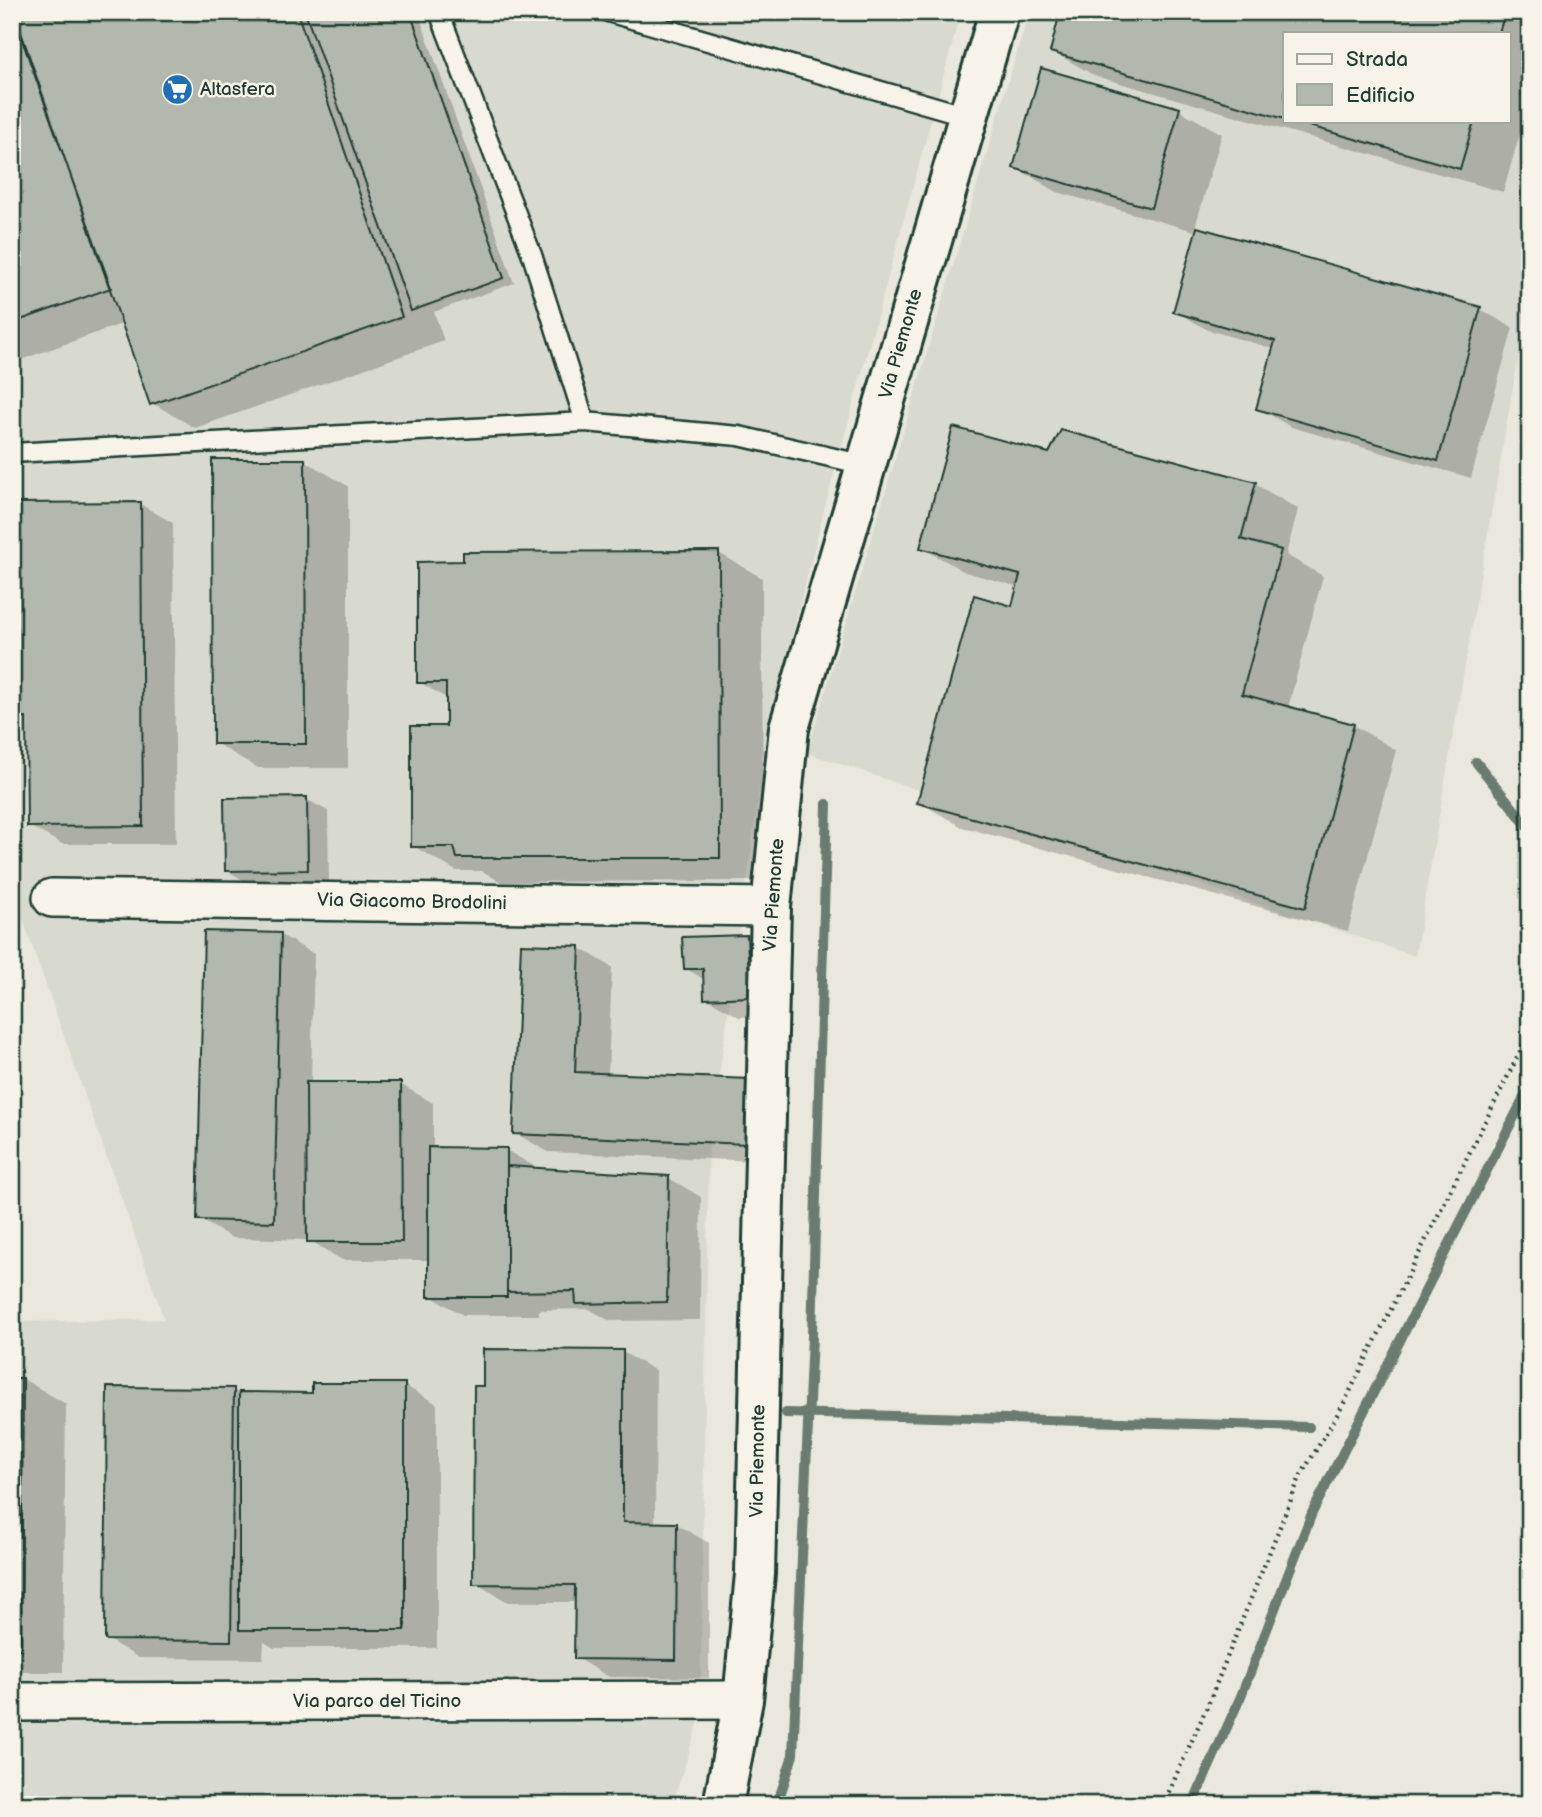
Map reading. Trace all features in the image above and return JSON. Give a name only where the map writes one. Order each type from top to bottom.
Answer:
[{"type":"street","name":"Via Piemonte","points":[[723,1805],[743,1700],[755,1574],[771,907],[789,728],[999,12]]},
{"type":"street","name":"Via Giacomo Brodolini","points":[[52,898],[771,907]]},
{"type":"street","name":"Via parco del Ticino","points":[[12,1702],[743,1700]]},
{"type":"lane","points":[[439,12],[532,255],[585,422]]},
{"type":"lane","points":[[608,12],[967,116]]},
{"type":"lane","points":[[12,453],[585,422],[738,436],[865,465]]},
{"type":"path","points":[[1163,1805],[1208,1707],[1300,1476],[1343,1405],[1530,1032]]},
{"type":"shaded area","points":[[12,12],[961,12],[822,518],[768,730],[709,1148],[700,1718],[672,1805],[12,1805],[12,1322],[164,1319],[12,889]]},
{"type":"shaded area","points":[[1029,12],[1530,12],[1530,289],[1415,956],[807,753]]},
{"type":"building","points":[[12,12],[111,288],[12,323]]},
{"type":"building","points":[[14,12],[297,12],[402,317],[150,405]]},
{"type":"building","points":[[305,12],[410,12],[504,278],[411,311]]},
{"type":"building","points":[[1060,12],[1505,12],[1499,32],[1283,32],[1283,118],[1050,52]]},
{"type":"building","points":[[1041,68],[1180,108],[1151,208],[1013,168]]},
{"type":"building","points":[[1296,122],[1474,122],[1460,169]]},
{"type":"building","points":[[1197,227],[1481,307],[1438,461],[1256,409],[1275,341],[1173,312]]},
{"type":"building","points":[[953,427],[1049,453],[1061,430],[1256,482],[1241,539],[1281,550],[1242,694],[1354,724],[1305,908],[917,803],[974,595],[1012,606],[1020,575],[920,548]]},
{"type":"building","points":[[212,459],[305,459],[306,744],[213,744]]},
{"type":"building","points":[[141,502],[143,826],[27,827],[26,718],[12,718],[12,503]]},
{"type":"building","points":[[719,551],[720,858],[457,858],[454,847],[411,847],[411,726],[446,726],[446,683],[417,683],[417,562],[463,561],[463,552]]},
{"type":"building","points":[[307,797],[308,870],[225,871],[224,798]]},
{"type":"building","points":[[204,931],[281,933],[274,1222],[197,1220]]},
{"type":"building","points":[[747,935],[750,997],[704,999],[703,969],[684,969],[682,937]]},
{"type":"building","points":[[521,944],[580,946],[575,1072],[750,1079],[747,1144],[513,1134]]},
{"type":"building","points":[[306,1082],[401,1082],[402,1242],[307,1242]]},
{"type":"building","points":[[428,1147],[507,1148],[507,1297],[428,1297]]},
{"type":"building","points":[[507,1166],[669,1176],[667,1302],[576,1304],[575,1291],[507,1292]]},
{"type":"building","points":[[483,1349],[623,1350],[623,1522],[677,1523],[676,1660],[574,1659],[575,1585],[473,1584],[474,1386],[483,1386]]},
{"type":"building","points":[[12,1378],[23,1378],[21,1649],[12,1649]]},
{"type":"building","points":[[312,1383],[405,1383],[405,1630],[239,1630],[239,1392],[312,1393]]},
{"type":"building","points":[[107,1387],[234,1388],[231,1641],[105,1640]]},
{"type":"waterway","points":[[1476,762],[1530,829]]},
{"type":"waterway","points":[[777,1805],[793,1755],[812,1336],[827,804]]},
{"type":"waterway","points":[[1192,1805],[1241,1696],[1312,1513],[1530,1086]]},
{"type":"waterway","points":[[786,1413],[1309,1427]]},
{"type":"place","name":"Altasfera","points":[[177,89]]}]
